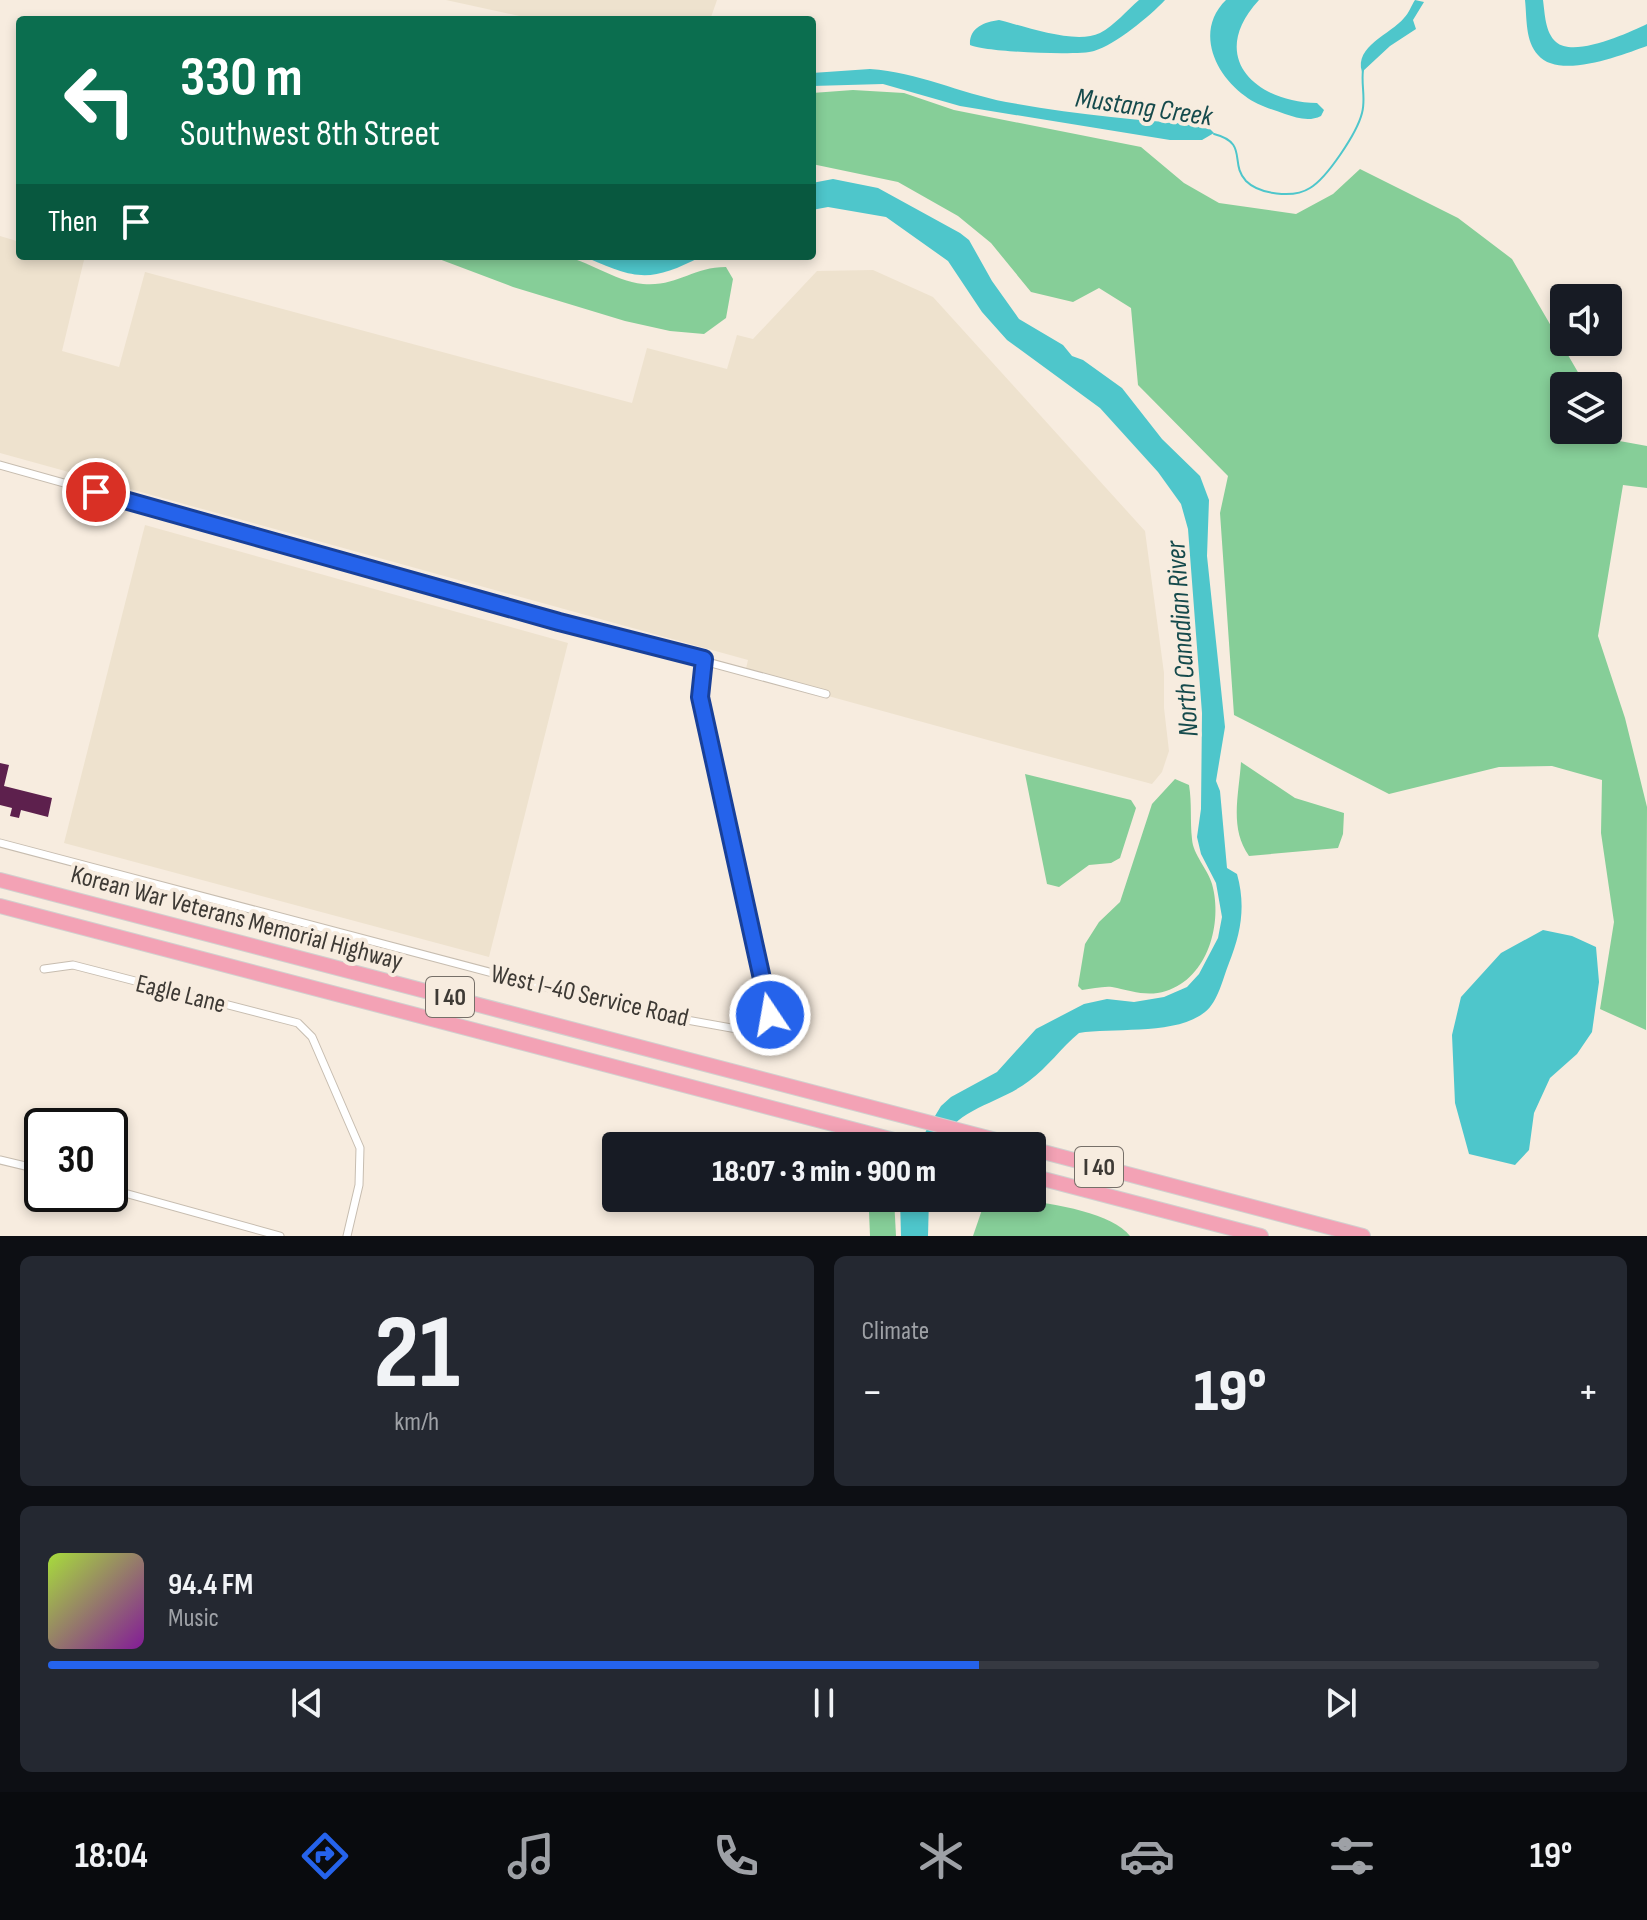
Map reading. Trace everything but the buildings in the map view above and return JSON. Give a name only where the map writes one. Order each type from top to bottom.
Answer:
[{"type":"highway","name":"Korean War Veterans Memorial Highway","points":[[2,880],[966,1132]]},
{"type":"highway","name":"Korean War Veterans Memorial Highway","points":[[0,906],[863,1132]]},
{"type":"highway","name":"I 40","points":[[1046,1153],[1363,1236]]},
{"type":"highway","name":"I 40","points":[[1046,1180],[1261,1236]]},
{"type":"street","points":[[0,465],[826,694]]},
{"type":"street","name":"West I-40 Service Road","points":[[0,843],[637,1011],[759,1033],[768,1026],[769,1009],[700,697],[704,659]]},
{"type":"street","name":"Eagle Lane","points":[[44,969],[73,965],[298,1023],[312,1037],[360,1148],[359,1185],[347,1236]]},
{"type":"street","points":[[0,1160],[24,1166]]},
{"type":"street","points":[[128,1194],[280,1236]]},
{"type":"shaded area","points":[[446,0],[717,0],[711,16],[520,16]]},
{"type":"shaded area","points":[[0,236],[16,241],[16,260],[84,260],[62,351],[119,367],[145,272],[632,403],[647,348],[727,369],[737,335],[753,339],[817,271],[873,270],[933,297],[1145,531],[1164,673],[1169,751],[1162,772],[1152,784],[745,673],[748,660],[0,453]]},
{"type":"shaded area","points":[[145,525],[568,643],[489,957],[64,843]]},
{"type":"green space","points":[[853,90],[904,93],[954,110],[1141,147],[1184,183],[1219,203],[1296,214],[1333,194],[1360,169],[1458,218],[1512,259],[1550,324],[1550,356],[1569,356],[1578,372],[1550,372],[1550,444],[1622,444],[1622,441],[1647,446],[1647,488],[1623,485],[1598,636],[1625,718],[1647,807],[1646,1030],[1600,1009],[1614,922],[1601,833],[1602,780],[1552,766],[1499,767],[1389,794],[1234,715],[1220,513],[1228,476],[1138,385],[1131,308],[1099,288],[1073,302],[1031,292],[991,243],[958,216],[898,182],[816,165],[816,93]]},
{"type":"green space","points":[[442,260],[578,260],[621,279],[643,284],[666,283],[703,270],[726,267],[733,279],[726,318],[704,334],[670,331],[625,321],[513,287]]},
{"type":"green space","points":[[1241,762],[1295,798],[1344,813],[1343,834],[1338,848],[1249,856],[1237,822]]},
{"type":"green space","points":[[1025,774],[1131,800],[1136,808],[1120,858],[1111,863],[1089,865],[1059,887],[1047,884]]},
{"type":"green space","points":[[1175,779],[1189,785],[1193,845],[1212,884],[1215,915],[1209,947],[1192,974],[1166,991],[1146,993],[1109,987],[1082,990],[1078,986],[1085,944],[1099,922],[1120,902],[1152,804]]},
{"type":"green space","points":[[1046,1204],[1103,1218],[1130,1236],[973,1236],[981,1212],[1046,1212]]},
{"type":"green space","points":[[869,1212],[895,1212],[896,1236],[870,1236]]},
{"type":"water","points":[[1139,0],[1165,0],[1122,36],[1094,51],[1032,52],[970,45],[972,34],[978,27],[999,20],[1064,36],[1090,36],[1110,26]]},
{"type":"water","points":[[1226,0],[1259,0],[1244,20],[1237,40],[1238,57],[1245,72],[1257,85],[1274,94],[1294,101],[1317,103],[1324,110],[1321,116],[1303,119],[1290,115],[1254,102],[1234,87],[1217,64],[1210,38],[1217,12]]},
{"type":"water","points":[[1415,0],[1424,2],[1413,20],[1416,29],[1390,46],[1362,72],[1363,55],[1368,48],[1404,18]]},
{"type":"water","points":[[1525,0],[1543,0],[1550,33],[1556,42],[1564,46],[1588,46],[1647,24],[1647,46],[1575,66],[1548,62],[1538,55],[1531,43]]},
{"type":"water","points":[[870,69],[888,71],[1006,102],[1106,116],[1206,125],[1214,133],[1202,140],[1170,140],[960,106],[883,84],[816,86],[816,73]]},
{"type":"water","points":[[833,179],[878,188],[960,233],[969,240],[992,281],[1019,319],[1063,345],[1072,356],[1083,360],[1122,388],[1162,439],[1200,476],[1209,500],[1207,556],[1225,727],[1216,781],[1220,791],[1227,868],[1237,874],[1242,908],[1237,941],[1220,989],[1205,1012],[1178,1025],[1079,1033],[1029,1081],[966,1115],[947,1132],[925,1132],[941,1106],[951,1097],[997,1072],[1036,1029],[1084,1004],[1107,999],[1134,1002],[1164,997],[1187,987],[1199,974],[1218,938],[1222,917],[1216,883],[1201,854],[1197,837],[1201,809],[1202,713],[1188,529],[1181,504],[1158,472],[1100,408],[1007,340],[982,312],[948,261],[886,217],[828,207],[816,209],[816,182]]},
{"type":"water","points":[[592,260],[694,260],[655,274],[616,270]]},
{"type":"water","points":[[1543,930],[1572,936],[1596,947],[1599,982],[1592,1032],[1577,1054],[1550,1078],[1534,1113],[1529,1150],[1515,1165],[1469,1154],[1455,1103],[1452,1035],[1461,997],[1501,953]]},
{"type":"water","points":[[900,1212],[929,1212],[928,1236],[901,1236]]},
{"type":"waterway","name":"Mustang Creek","points":[[1214,134],[1231,143],[1241,174],[1259,189],[1286,194],[1310,188],[1325,175],[1359,122],[1363,108],[1363,70]]},
{"type":"route","points":[[96,492],[559,622],[704,659],[699,682],[700,697],[770,1015]]},
{"type":"water label","name":"North Canadian River","points":[[1181,639]]}]
